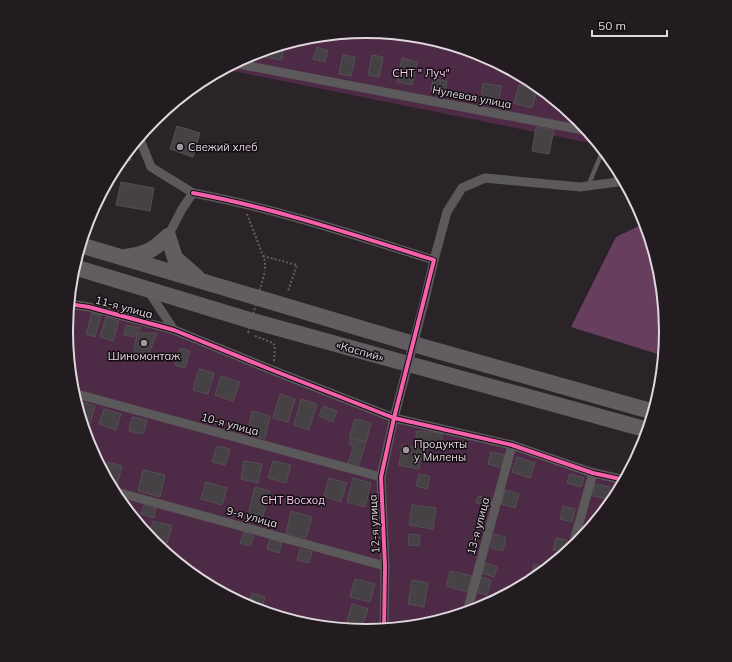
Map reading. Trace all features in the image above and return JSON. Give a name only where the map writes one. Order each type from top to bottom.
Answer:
[{"type":"highway","points":[[123,258],[144,254],[159,246],[168,236]]},
{"type":"highway","points":[[168,236],[175,258],[199,280]]},
{"type":"highway","name":"«Каспий»","points":[[86,247],[427,348],[648,410]]},
{"type":"highway","name":"«Каспий»","points":[[80,268],[249,320],[642,428]]},
{"type":"street","name":"Нулевая улица","points":[[243,65],[578,129]]},
{"type":"street","points":[[142,144],[151,167],[192,194],[229,200],[434,260]]},
{"type":"street","name":"12-я улица","points":[[384,623],[385,566],[381,477],[394,418],[447,212],[462,188],[485,178],[580,187],[618,182]]},
{"type":"street","points":[[168,236],[182,209],[192,194]]},
{"type":"street","points":[[147,289],[174,330]]},
{"type":"street","name":"11-я улица","points":[[75,305],[89,307],[174,330],[394,418],[512,445],[593,473],[620,479]]},
{"type":"street","name":"10-я улица","points":[[80,395],[381,477]]},
{"type":"street","name":"13-я улица","points":[[469,605],[512,445]]},
{"type":"street","points":[[576,535],[593,473]]},
{"type":"street","name":"9-я улица","points":[[122,493],[385,566]]},
{"type":"lane","points":[[588,186],[600,156]]},
{"type":"path","points":[[247,205],[247,216],[265,261],[265,271],[248,333]]},
{"type":"path","points":[[263,256],[297,265],[288,291]]},
{"type":"path","points":[[254,336],[273,343],[275,346],[274,356]]},
{"type":"green space","name":"СНТ \" Луч\"","points":[[366,38],[423,44],[442,48],[478,60],[496,68],[529,87],[559,111],[590,143],[231,71],[254,60],[290,48],[328,41]]},
{"type":"green space","name":"СНТ Восход","points":[[75,301],[177,326],[381,412],[622,475],[610,494],[586,524],[559,551],[529,575],[496,594],[478,602],[442,614],[385,623],[347,623],[290,614],[254,602],[236,594],[203,575],[159,538],[122,494],[103,461],[95,443],[83,407],[74,350],[73,331]]},
{"type":"shaded area","points":[[639,226],[649,255],[656,293],[659,331],[658,354],[571,327],[616,237]]},
{"type":"building","points":[[317,47],[328,51],[325,62],[313,59]]},
{"type":"building","points":[[283,50],[282,60],[264,57]]},
{"type":"building","points":[[343,55],[355,57],[351,76],[339,74]]},
{"type":"building","points":[[372,55],[383,57],[379,77],[368,75]]},
{"type":"building","points":[[402,58],[417,62],[412,85],[397,82]]},
{"type":"building","points":[[433,79],[447,81],[445,94],[431,91]]},
{"type":"building","points":[[483,83],[501,86],[499,99],[481,97]]},
{"type":"building","points":[[519,85],[530,88],[536,93],[532,108],[514,103]]},
{"type":"building","points":[[177,126],[200,133],[193,157],[170,149]]},
{"type":"building","points":[[536,127],[554,130],[549,154],[532,151]]},
{"type":"building","points":[[121,182],[154,188],[150,211],[116,205]]},
{"type":"building","points":[[92,313],[101,315],[95,337],[86,334]]},
{"type":"building","points":[[106,317],[119,321],[113,341],[100,337]]},
{"type":"building","points":[[126,325],[141,328],[134,337],[124,335]]},
{"type":"building","name":"Шиномонтаж","points":[[137,333],[157,333],[147,358],[134,352]]},
{"type":"building","points":[[180,348],[190,351],[185,368],[175,365]]},
{"type":"building","points":[[199,369],[214,373],[208,394],[193,390]]},
{"type":"building","points":[[221,376],[240,382],[233,401],[215,395]]},
{"type":"building","points":[[280,394],[295,399],[288,422],[273,418]]},
{"type":"building","points":[[301,399],[317,404],[309,430],[294,425]]},
{"type":"building","points":[[82,402],[95,406],[90,424],[88,424]]},
{"type":"building","points":[[323,406],[337,411],[333,422],[319,416]]},
{"type":"building","points":[[104,409],[121,414],[116,430],[99,424]]},
{"type":"building","points":[[252,411],[270,416],[265,439],[247,434]]},
{"type":"building","points":[[132,417],[147,420],[143,434],[129,431]]},
{"type":"building","points":[[355,419],[371,423],[366,442],[349,438]]},
{"type":"building","points":[[416,431],[442,433],[442,442],[416,441]]},
{"type":"building","points":[[351,438],[366,442],[358,468],[347,465],[354,446],[349,444]]},
{"type":"building","points":[[402,445],[422,449],[419,469],[399,465]]},
{"type":"building","points":[[217,446],[230,449],[225,465],[212,462]]},
{"type":"building","points":[[491,452],[505,455],[502,468],[488,464]]},
{"type":"building","points":[[517,457],[535,463],[530,478],[512,472]]},
{"type":"building","points":[[244,461],[262,464],[258,483],[241,479]]},
{"type":"building","points":[[273,461],[291,465],[286,483],[268,478]]},
{"type":"building","points":[[108,462],[122,466],[117,485],[117,485],[106,467]]},
{"type":"building","points":[[143,470],[165,475],[160,497],[138,491]]},
{"type":"building","points":[[419,474],[430,476],[427,489],[416,486]]},
{"type":"building","points":[[570,474],[584,478],[581,487],[567,483]]},
{"type":"building","points":[[329,478],[347,483],[341,502],[324,496]]},
{"type":"building","points":[[353,478],[371,483],[365,507],[347,502]]},
{"type":"building","points":[[206,482],[227,488],[222,505],[201,499]]},
{"type":"building","points":[[595,484],[610,487],[609,496],[606,499],[593,496]]},
{"type":"building","points":[[255,487],[270,491],[261,523],[247,519]]},
{"type":"building","points":[[505,490],[519,494],[515,508],[501,504]]},
{"type":"building","points":[[478,496],[492,499],[491,506],[476,503]]},
{"type":"building","points":[[144,505],[156,508],[154,518],[141,514]]},
{"type":"building","points":[[412,505],[436,508],[433,529],[409,525]]},
{"type":"building","points":[[563,506],[575,509],[572,522],[560,519]]},
{"type":"building","points":[[291,511],[312,517],[306,538],[286,533]]},
{"type":"building","points":[[153,521],[172,526],[167,543],[163,542],[151,529]]},
{"type":"building","points":[[244,532],[254,536],[250,546],[240,543]]},
{"type":"building","points":[[409,534],[420,535],[419,546],[408,545]]},
{"type":"building","points":[[494,534],[506,537],[503,551],[491,548]]},
{"type":"building","points":[[556,538],[567,540],[566,545],[559,551],[553,550]]},
{"type":"building","points":[[270,539],[282,543],[279,553],[267,549]]},
{"type":"building","points":[[300,549],[312,552],[309,563],[297,560]]},
{"type":"building","points":[[486,563],[497,567],[494,577],[482,573]]},
{"type":"building","points":[[534,564],[540,566],[532,573]]},
{"type":"building","points":[[450,571],[472,576],[467,592],[446,586]]},
{"type":"building","points":[[481,577],[491,580],[487,595],[476,592]]},
{"type":"building","points":[[355,579],[375,584],[370,602],[350,597]]},
{"type":"building","points":[[412,580],[428,583],[424,607],[408,604]]},
{"type":"building","points":[[252,593],[265,597],[263,605],[250,600]]},
{"type":"building","points":[[352,604],[368,609],[363,624],[347,622]]},
{"type":"cycle path","points":[[193,193],[284,214],[434,260],[394,418],[381,477],[385,566],[384,623]]},
{"type":"cycle path","points":[[75,305],[89,307],[174,330],[394,418],[512,445],[593,473],[620,479]]},
{"type":"place","name":"Свежий хлеб","points":[[180,147]]},
{"type":"place","name":"Шиномонтаж","points":[[144,343]]},
{"type":"place","name":"Продукты у Милены","points":[[406,450]]}]
